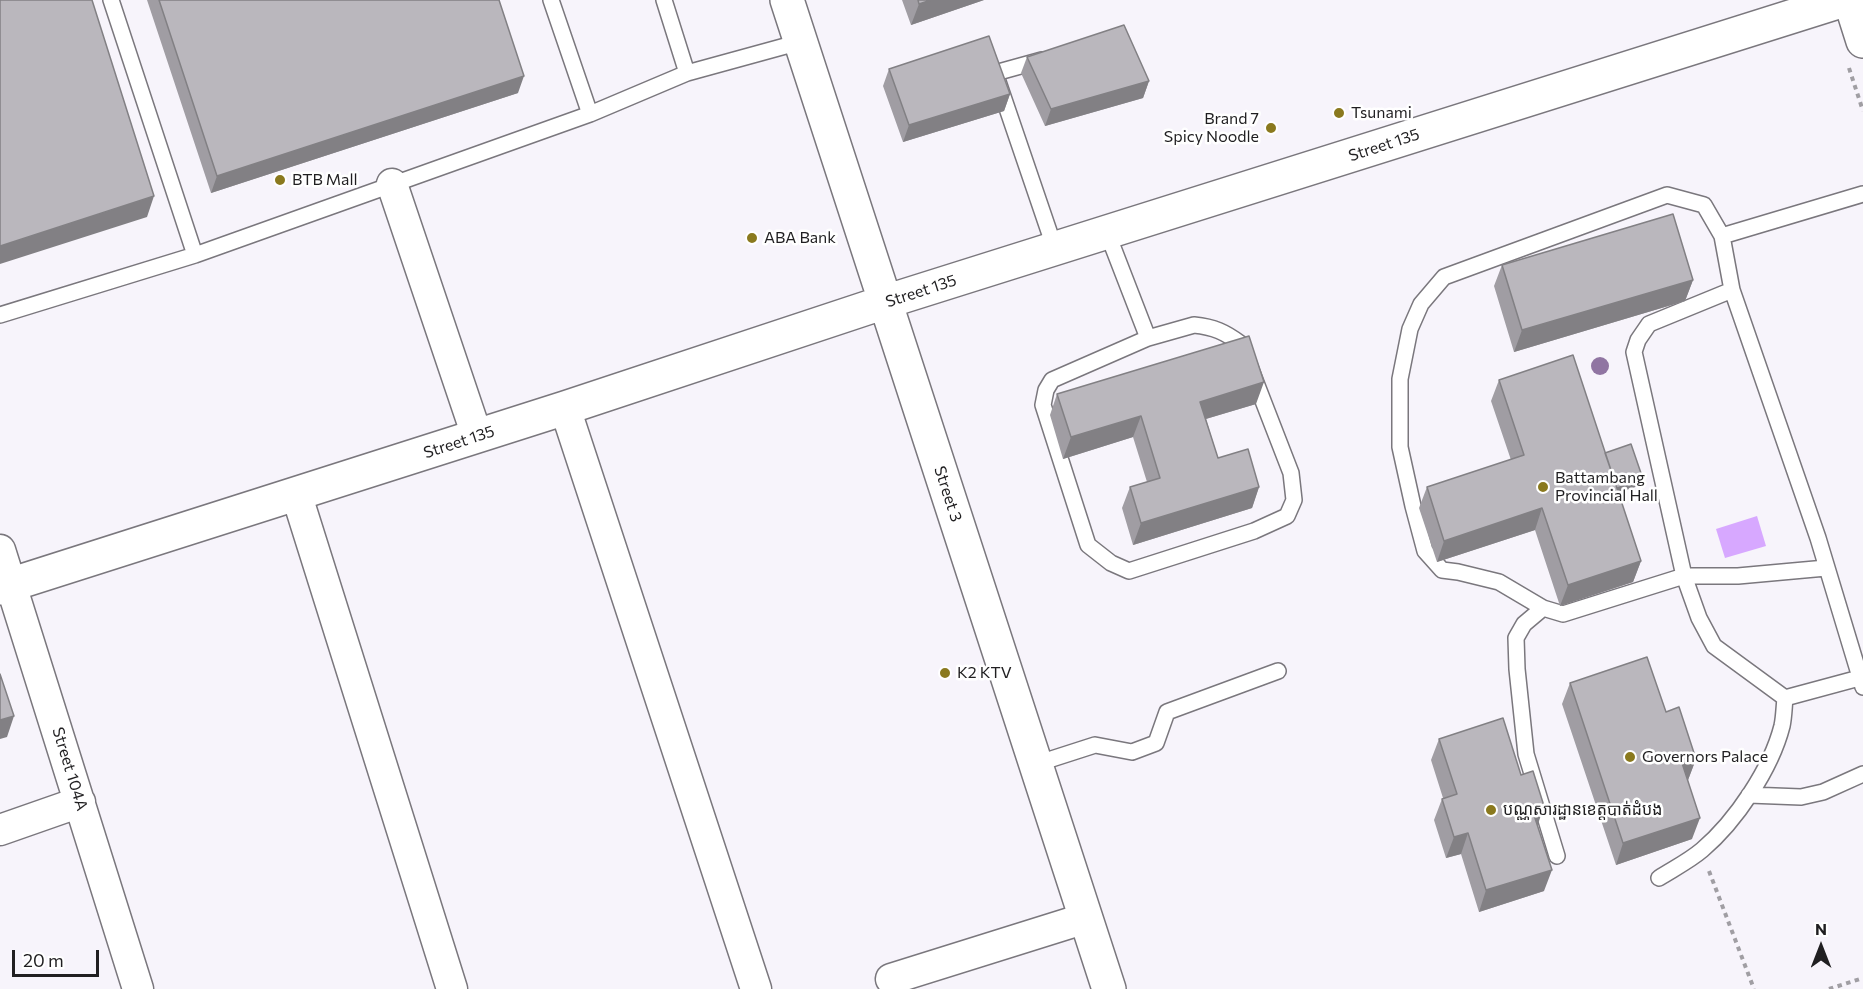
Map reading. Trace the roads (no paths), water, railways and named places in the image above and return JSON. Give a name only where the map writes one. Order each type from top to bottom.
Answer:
[{"type":"main road","name":"Street 3","points":[[787,0],[1109,989]]},
{"type":"main road","name":"Street 135","points":[[6,586],[565,408],[885,302],[1844,0]]},
{"type":"main road","points":[[1850,0],[1863,40]]},
{"type":"street","points":[[392,184],[477,436]]},
{"type":"street","points":[[565,408],[756,989]]},
{"type":"street","points":[[296,494],[452,989]]},
{"type":"street","name":"Street 104A","points":[[0,550],[6,586],[80,802],[138,989]]},
{"type":"street","points":[[0,830],[80,802]]},
{"type":"street","points":[[891,979],[1086,918]]},
{"type":"lane","points":[[111,0],[195,255]]},
{"type":"lane","points":[[551,0],[590,114]]},
{"type":"lane","points":[[664,0],[687,74]]},
{"type":"lane","points":[[0,315],[195,255],[590,114],[687,74],[800,42]]},
{"type":"lane","points":[[1055,249],[995,74],[1058,55]]},
{"type":"lane","points":[[1722,236],[1863,194]]},
{"type":"lane","points":[[1732,290],[1649,324],[1638,340],[1634,352],[1684,576],[1699,618],[1714,646],[1785,698],[1862,680],[1826,568],[1732,290],[1722,236],[1704,205],[1667,195],[1444,277],[1421,304],[1410,329],[1400,379],[1400,447],[1425,551],[1442,570],[1499,582],[1543,608],[1563,614],[1684,576],[1738,576],[1826,568]]},
{"type":"lane","points":[[1107,232],[1148,338]]},
{"type":"lane","points":[[1194,325],[1211,326],[1225,332],[1241,344],[1291,473],[1294,500],[1287,516],[1254,531],[1129,571],[1111,563],[1088,545],[1043,405],[1046,390],[1052,380],[1148,338],[1194,325]]},
{"type":"lane","points":[[1543,608],[1524,624],[1516,638],[1517,669],[1526,754],[1557,856]]},
{"type":"lane","points":[[1036,764],[1095,746],[1132,752],[1148,746],[1156,742],[1167,712],[1278,671]]},
{"type":"lane","points":[[1659,878],[1701,851],[1719,833],[1749,795],[1773,750],[1782,725],[1785,698]]},
{"type":"lane","points":[[1749,795],[1801,797],[1823,792],[1863,774]]},
{"type":"place","name":"Tsunami","points":[[1339,113]]},
{"type":"place","name":"Brand 7 Spicy Noodle","points":[[1271,128]]},
{"type":"place","name":"BTB Mall","points":[[280,180]]},
{"type":"place","name":"ABA Bank","points":[[752,238]]},
{"type":"place","name":"Battambang Provincial Hall","points":[[1543,487]]},
{"type":"place","name":"K2 KTV","points":[[945,673]]},
{"type":"place","name":"Governors Palace","points":[[1630,757]]},
{"type":"place","name":"បណ្ណសារដ្ឋានខេត្តបាត់ដំបង","points":[[1491,810]]}]
